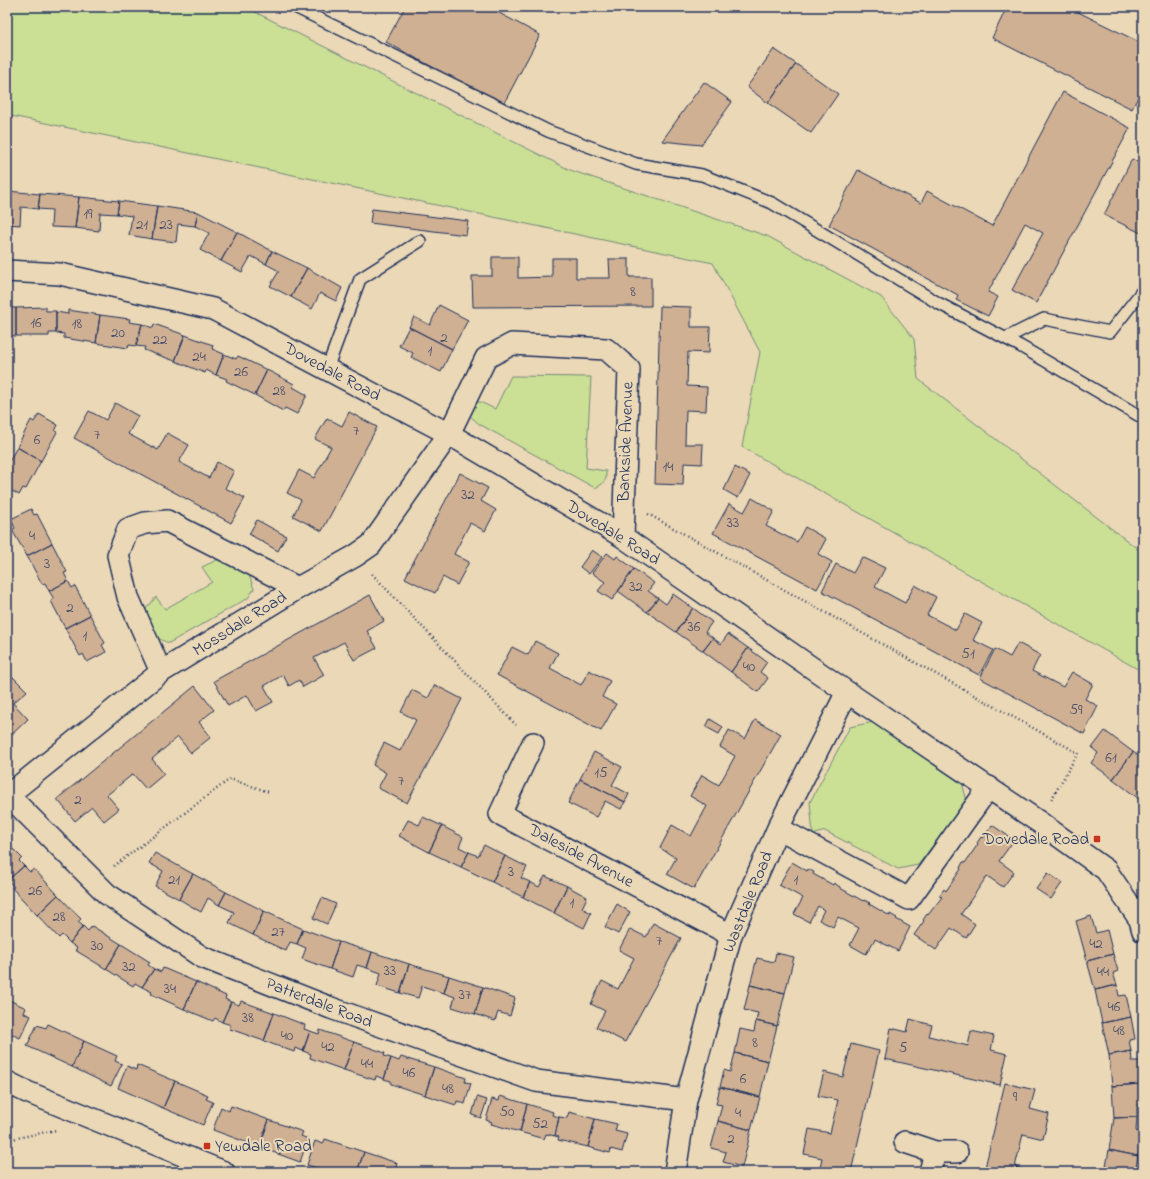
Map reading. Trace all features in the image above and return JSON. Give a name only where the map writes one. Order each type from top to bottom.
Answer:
[{"type":"street","name":"Dovedale Road","points":[[7,271],[60,274],[213,309],[448,434],[623,537],[847,692],[1039,822],[1106,870],[1140,920],[1143,931]]},
{"type":"street","name":"Bankside Avenue","points":[[448,434],[486,358],[512,344],[606,349],[629,369],[623,537]]},
{"type":"street","name":"Mossdale Road","points":[[8,795],[161,672],[298,588],[356,556],[371,545],[448,434]]},
{"type":"street","points":[[161,672],[128,597],[118,555],[128,529],[145,523],[167,521],[298,588]]},
{"type":"street","name":"Wastdale Road","points":[[675,1172],[686,1100],[731,935],[778,828],[847,692]]},
{"type":"street","name":"Daleside Avenue","points":[[533,743],[500,814],[731,935]]},
{"type":"street","points":[[778,828],[909,899],[989,787]]},
{"type":"street","name":"Patterdale Road","points":[[8,795],[107,894],[202,957],[331,1008],[536,1081],[686,1100]]},
{"type":"street","points":[[7,1082],[27,1092],[224,1172]]},
{"type":"street","points":[[905,1142],[932,1162],[957,1152]]},
{"type":"lane","points":[[295,7],[548,131],[636,164],[702,175],[772,203],[938,302],[1006,338],[1143,418]]},
{"type":"lane","points":[[327,369],[360,279],[420,241]]},
{"type":"lane","points":[[1006,338],[1044,319],[1110,332],[1143,290]]},
{"type":"path","points":[[625,501],[1078,753],[1039,822]]},
{"type":"path","points":[[356,556],[533,743]]},
{"type":"path","points":[[94,880],[230,779],[269,792]]},
{"type":"green space","points":[[7,7],[245,7],[570,170],[767,236],[881,297],[914,339],[918,379],[1143,553],[1143,672],[742,447],[760,352],[713,263],[7,115]]},
{"type":"green space","points":[[511,376],[591,377],[586,468],[606,471],[606,479],[601,485],[595,488],[479,424],[468,414],[473,402],[480,402],[495,409]]},
{"type":"green space","points":[[221,558],[232,562],[249,575],[254,589],[248,598],[169,643],[157,638],[149,627],[146,609],[156,597],[165,609],[212,582],[202,567]]},
{"type":"green space","points":[[873,722],[962,783],[967,801],[962,813],[957,814],[918,865],[898,869],[825,831],[813,835],[810,802],[850,727]]},
{"type":"building","points":[[405,7],[488,7],[540,35],[503,105],[386,42]]},
{"type":"building","points":[[1007,7],[1068,7],[1143,44],[1143,87],[1132,109],[992,38]]},
{"type":"building","points":[[774,49],[796,64],[768,103],[747,87]]},
{"type":"building","points":[[796,64],[838,94],[811,133],[768,103]]},
{"type":"building","points":[[704,82],[732,102],[701,145],[662,141]]},
{"type":"building","points":[[1063,92],[1130,128],[1036,303],[1012,290],[1043,233],[1025,223],[988,292],[998,297],[988,316],[956,300],[958,295],[829,225],[858,170],[921,203],[927,191],[992,226]]},
{"type":"building","points":[[1132,159],[1143,165],[1143,234],[1104,215]]},
{"type":"building","points":[[7,191],[40,194],[38,209],[21,207],[20,225],[7,224]]},
{"type":"building","points":[[40,194],[79,197],[75,228],[51,227],[52,210],[38,209]]},
{"type":"building","points":[[79,197],[119,201],[117,214],[100,213],[99,231],[75,228]]},
{"type":"building","points":[[119,201],[157,206],[152,239],[129,235],[132,216],[117,214]]},
{"type":"building","points":[[157,206],[198,212],[195,226],[178,224],[176,242],[152,239]]},
{"type":"building","points":[[372,209],[468,221],[466,235],[370,223]]},
{"type":"building","points":[[198,212],[237,232],[221,261],[200,250],[209,233],[195,226]]},
{"type":"building","points":[[237,232],[272,251],[266,264],[251,256],[242,272],[221,261]]},
{"type":"building","points":[[272,251],[307,268],[291,297],[270,286],[279,271],[266,264]]},
{"type":"building","points":[[492,257],[518,257],[518,278],[552,277],[552,258],[576,258],[576,278],[610,278],[609,259],[629,259],[629,277],[651,277],[651,306],[473,307],[472,276],[492,276]]},
{"type":"building","points":[[307,268],[342,288],[336,301],[320,293],[312,309],[291,297]]},
{"type":"building","points":[[439,305],[468,320],[452,349],[409,327],[414,317],[430,325]]},
{"type":"building","points":[[660,306],[691,307],[691,327],[710,327],[709,353],[688,352],[687,386],[707,387],[706,411],[686,410],[685,444],[703,444],[702,464],[684,463],[683,485],[655,484]]},
{"type":"building","points":[[46,307],[46,311],[56,311],[56,333],[49,333],[49,336],[16,336],[16,308]]},
{"type":"building","points":[[7,308],[16,308],[16,336],[7,336]]},
{"type":"building","points":[[68,310],[100,315],[96,343],[64,338],[64,334],[56,333],[56,312],[68,314]]},
{"type":"building","points":[[100,315],[130,319],[129,322],[142,324],[136,346],[129,345],[128,348],[96,343]]},
{"type":"building","points":[[142,324],[153,328],[154,324],[185,335],[175,361],[144,350],[145,347],[136,346]]},
{"type":"building","points":[[409,327],[452,349],[441,372],[411,357],[413,353],[399,346]]},
{"type":"building","points":[[185,335],[213,345],[212,349],[224,354],[216,375],[206,370],[205,373],[175,361]]},
{"type":"building","points":[[224,354],[236,359],[238,356],[267,370],[255,395],[226,381],[227,379],[216,375]]},
{"type":"building","points":[[267,370],[294,384],[293,387],[307,395],[297,414],[285,408],[283,411],[255,395]]},
{"type":"building","points":[[115,403],[138,416],[128,434],[158,450],[167,433],[189,445],[179,462],[209,478],[217,462],[234,471],[225,488],[245,498],[231,523],[74,438],[89,411],[106,420]]},
{"type":"building","points":[[349,412],[377,427],[322,531],[293,516],[301,500],[287,493],[299,470],[314,478],[331,447],[315,439],[327,418],[342,426]]},
{"type":"building","points":[[39,414],[58,425],[55,431],[57,432],[41,461],[17,447],[31,420],[34,422]]},
{"type":"building","points":[[17,447],[41,461],[26,489],[23,488],[19,495],[7,488],[7,465]]},
{"type":"building","points":[[735,467],[750,475],[738,498],[724,490]]},
{"type":"building","points":[[460,473],[488,488],[481,501],[496,510],[485,531],[470,523],[454,554],[469,562],[457,585],[443,577],[435,593],[405,578]]},
{"type":"building","points":[[752,498],[774,511],[766,526],[797,542],[805,527],[826,539],[818,554],[832,562],[817,589],[713,533],[729,504],[744,512]]},
{"type":"building","points":[[31,509],[34,515],[37,514],[52,543],[27,556],[12,530],[15,528],[11,519]]},
{"type":"building","points":[[257,520],[286,536],[278,551],[249,534]]},
{"type":"building","points":[[52,543],[67,572],[64,573],[68,581],[49,591],[45,583],[42,584],[27,556]]},
{"type":"building","points":[[592,550],[602,557],[589,574],[580,567]]},
{"type":"building","points":[[607,553],[615,559],[617,556],[634,569],[612,600],[598,591],[605,582],[592,573]]},
{"type":"building","points":[[862,557],[885,568],[875,587],[905,603],[915,585],[936,597],[927,615],[956,630],[965,614],[982,623],[973,640],[993,650],[979,675],[822,591],[836,564],[853,573]]},
{"type":"building","points":[[634,569],[654,583],[648,591],[658,598],[647,612],[618,591]]},
{"type":"building","points":[[68,581],[72,588],[75,586],[90,615],[65,628],[51,601],[54,599],[49,591]]},
{"type":"building","points":[[673,594],[693,608],[676,632],[647,612],[658,598],[666,604]]},
{"type":"building","points":[[370,595],[384,621],[367,631],[377,648],[354,660],[344,642],[314,658],[324,675],[303,687],[299,680],[289,686],[283,675],[264,686],[273,702],[256,711],[247,695],[228,706],[214,681]]},
{"type":"building","points":[[693,608],[712,622],[705,632],[713,638],[703,651],[676,632]]},
{"type":"building","points":[[90,615],[105,643],[102,645],[106,652],[87,662],[83,654],[80,656],[65,628]]},
{"type":"building","points":[[728,634],[748,648],[731,672],[703,651],[713,638],[721,644]]},
{"type":"building","points":[[535,641],[558,653],[550,668],[581,685],[589,670],[610,681],[602,697],[616,704],[601,731],[497,675],[512,647],[528,655]]},
{"type":"building","points":[[1018,643],[1040,655],[1032,671],[1063,687],[1072,672],[1093,684],[1085,699],[1098,706],[1084,734],[980,678],[995,649],[1010,657]]},
{"type":"building","points":[[748,648],[767,662],[760,672],[768,678],[758,692],[731,672]]},
{"type":"building","points":[[13,677],[27,691],[13,703],[28,719],[7,739],[7,682]]},
{"type":"building","points":[[435,685],[462,699],[407,803],[378,788],[386,773],[373,765],[384,743],[400,751],[416,720],[401,712],[412,690],[428,698]]},
{"type":"building","points":[[195,686],[214,710],[199,722],[211,737],[191,753],[178,737],[152,759],[164,774],[146,789],[133,774],[107,795],[119,809],[104,821],[92,807],[75,821],[57,799]]},
{"type":"building","points":[[710,719],[723,727],[719,734],[706,727]]},
{"type":"building","points":[[755,720],[781,734],[694,889],[667,874],[676,858],[660,848],[672,825],[691,836],[707,806],[690,796],[702,775],[719,785],[735,756],[720,747],[729,730],[745,739]]},
{"type":"building","points":[[1105,731],[1133,752],[1113,779],[1091,763],[1098,753],[1092,748]]},
{"type":"building","points":[[594,752],[622,767],[612,785],[629,794],[625,802],[580,779]]},
{"type":"building","points":[[1133,752],[1143,759],[1143,794],[1139,799],[1113,779]]},
{"type":"building","points":[[580,779],[625,802],[621,809],[605,801],[596,817],[568,803]]},
{"type":"building","points":[[423,817],[442,826],[429,852],[399,836],[408,820],[419,825]]},
{"type":"building","points":[[992,825],[1014,840],[999,861],[1014,872],[1003,887],[987,876],[961,914],[975,924],[966,938],[951,928],[936,950],[914,935],[927,914],[928,915],[942,897],[939,896],[944,889],[946,891],[961,869],[960,868],[963,862],[965,863],[981,837],[983,838]]},
{"type":"building","points":[[442,826],[463,837],[459,847],[469,852],[461,867],[429,852]]},
{"type":"building","points":[[7,843],[22,858],[19,861],[24,866],[8,880],[7,879]]},
{"type":"building","points":[[484,845],[505,856],[492,882],[461,867],[469,852],[478,856]]},
{"type":"building","points":[[155,853],[193,874],[179,899],[155,886],[163,871],[149,863]]},
{"type":"building","points":[[505,856],[527,867],[521,878],[530,882],[523,897],[492,882]]},
{"type":"building","points":[[792,862],[807,871],[808,869],[814,872],[813,874],[833,885],[834,883],[840,888],[863,901],[864,900],[870,903],[869,904],[890,916],[890,914],[910,927],[898,951],[875,939],[866,954],[850,945],[859,928],[838,917],[833,927],[819,920],[824,910],[818,906],[809,922],[794,914],[803,898],[779,885]]},
{"type":"building","points":[[24,866],[30,872],[34,869],[58,895],[37,915],[12,888],[14,887],[8,880]]},
{"type":"building","points":[[1048,873],[1062,883],[1051,899],[1036,889]]},
{"type":"building","points":[[193,874],[226,892],[219,905],[208,898],[201,912],[179,899]]},
{"type":"building","points":[[545,876],[567,886],[554,913],[523,897],[530,882],[539,887]]},
{"type":"building","points":[[567,886],[587,897],[582,908],[591,913],[584,928],[554,913]]},
{"type":"building","points":[[226,892],[264,911],[253,935],[229,923],[234,912],[219,905]]},
{"type":"building","points":[[58,895],[81,919],[78,922],[83,926],[70,943],[62,935],[59,938],[37,915]]},
{"type":"building","points":[[322,898],[336,904],[327,924],[313,918]]},
{"type":"building","points":[[617,904],[630,912],[618,934],[605,927]]},
{"type":"building","points":[[264,911],[303,929],[297,944],[290,942],[286,951],[253,935]]},
{"type":"building","points":[[1091,916],[1096,933],[1107,930],[1113,954],[1087,961],[1076,921]]},
{"type":"building","points":[[653,923],[681,938],[625,1042],[596,1027],[605,1011],[591,1004],[602,981],[618,989],[634,958],[619,950],[630,929],[646,937]]},
{"type":"building","points":[[83,926],[88,931],[92,926],[121,944],[106,969],[75,950],[77,948],[70,943]]},
{"type":"building","points":[[303,929],[339,942],[330,969],[302,959],[306,948],[297,944]]},
{"type":"building","points":[[339,942],[372,952],[367,968],[357,965],[353,977],[330,969]]},
{"type":"building","points":[[121,944],[150,962],[148,965],[154,969],[142,987],[135,983],[133,986],[106,969]]},
{"type":"building","points":[[372,952],[409,964],[400,993],[377,986],[381,973],[367,968]]},
{"type":"building","points":[[776,953],[794,957],[785,993],[750,985],[757,958],[774,962]]},
{"type":"building","points":[[1113,954],[1118,971],[1113,973],[1117,985],[1095,990],[1087,961]]},
{"type":"building","points":[[409,964],[449,976],[444,993],[422,986],[418,998],[400,993]]},
{"type":"building","points":[[163,968],[196,982],[184,1009],[151,994],[152,992],[142,987],[154,969],[161,972]]},
{"type":"building","points":[[449,976],[483,987],[475,1014],[452,1007],[455,997],[444,993]]},
{"type":"building","points":[[196,982],[226,996],[225,999],[231,1002],[222,1022],[215,1018],[213,1021],[184,1009]]},
{"type":"building","points":[[750,985],[785,993],[777,1026],[756,1021],[758,1013],[744,1010]]},
{"type":"building","points":[[1117,985],[1119,996],[1126,995],[1131,1017],[1102,1023],[1095,990]]},
{"type":"building","points":[[483,987],[515,998],[510,1016],[498,1012],[495,1021],[475,1014]]},
{"type":"building","points":[[7,999],[26,1008],[24,1013],[31,1016],[20,1038],[7,1032]]},
{"type":"building","points":[[241,1001],[274,1013],[264,1041],[230,1029],[231,1025],[222,1022],[231,1002],[239,1005]]},
{"type":"building","points":[[274,1013],[305,1025],[304,1029],[310,1031],[303,1051],[295,1048],[294,1052],[264,1041]]},
{"type":"building","points":[[1131,1017],[1135,1039],[1129,1040],[1131,1051],[1109,1055],[1102,1023]]},
{"type":"building","points":[[910,1019],[932,1025],[929,1036],[968,1046],[971,1031],[994,1036],[991,1050],[1007,1054],[1000,1085],[885,1059],[891,1028],[907,1032]]},
{"type":"building","points":[[756,1021],[777,1026],[768,1061],[735,1053],[740,1029],[754,1032]]},
{"type":"building","points":[[48,1024],[84,1041],[72,1067],[27,1046],[37,1025],[46,1028]]},
{"type":"building","points":[[320,1030],[354,1042],[344,1070],[310,1058],[311,1054],[303,1051],[310,1031],[319,1034]]},
{"type":"building","points":[[84,1041],[117,1056],[115,1061],[122,1064],[111,1086],[72,1067]]},
{"type":"building","points":[[354,1042],[385,1053],[384,1056],[391,1058],[384,1079],[376,1076],[375,1080],[344,1070]]},
{"type":"building","points":[[851,1044],[879,1051],[851,1172],[819,1172],[822,1158],[804,1154],[809,1129],[830,1133],[838,1100],[818,1096],[824,1072],[843,1077]]},
{"type":"building","points":[[1131,1051],[1132,1061],[1140,1061],[1141,1084],[1112,1086],[1109,1055]]},
{"type":"building","points":[[735,1053],[768,1061],[760,1097],[720,1087],[724,1070],[730,1072]]},
{"type":"building","points":[[401,1057],[434,1067],[425,1095],[391,1084],[391,1081],[384,1079],[391,1058],[399,1061]]},
{"type":"building","points":[[137,1065],[175,1081],[163,1108],[118,1088],[127,1066],[136,1070]]},
{"type":"building","points":[[434,1067],[466,1078],[465,1082],[471,1083],[465,1104],[457,1101],[456,1105],[425,1095]]},
{"type":"building","points":[[175,1081],[208,1095],[206,1099],[213,1102],[203,1125],[163,1108]]},
{"type":"building","points":[[1005,1083],[1035,1090],[1030,1109],[1049,1114],[1043,1139],[1023,1134],[1015,1167],[1034,1172],[984,1172]]},
{"type":"building","points":[[1141,1084],[1142,1106],[1137,1106],[1137,1117],[1114,1118],[1112,1086]]},
{"type":"building","points":[[720,1087],[760,1097],[751,1130],[718,1121],[722,1105],[716,1104]]},
{"type":"building","points":[[500,1096],[527,1104],[520,1132],[491,1124],[492,1122],[486,1120],[492,1099],[499,1101]]},
{"type":"building","points":[[477,1097],[487,1100],[481,1118],[472,1115]]},
{"type":"building","points":[[527,1104],[553,1112],[552,1115],[559,1117],[555,1136],[546,1134],[544,1139],[520,1132]]},
{"type":"building","points":[[231,1106],[269,1120],[259,1147],[213,1130],[221,1107],[229,1111]]},
{"type":"building","points":[[569,1112],[595,1119],[588,1147],[558,1140],[559,1137],[555,1136],[559,1117],[567,1118]]},
{"type":"building","points":[[1137,1117],[1136,1131],[1143,1133],[1138,1156],[1109,1150],[1114,1118]]},
{"type":"building","points":[[595,1119],[617,1124],[615,1131],[627,1134],[622,1152],[611,1149],[610,1153],[588,1147]]},
{"type":"building","points":[[269,1120],[303,1132],[301,1136],[308,1139],[300,1162],[259,1147]]},
{"type":"building","points":[[718,1121],[751,1130],[742,1167],[723,1162],[726,1152],[711,1148]]},
{"type":"building","points":[[325,1139],[364,1152],[357,1172],[331,1172],[307,1165],[315,1141],[323,1144]]},
{"type":"building","points":[[1109,1150],[1138,1156],[1135,1172],[1105,1172]]},
{"type":"building","points":[[364,1152],[397,1163],[396,1167],[403,1170],[402,1172],[357,1172]]},
{"type":"place","name":"Dovedale Road","points":[[1097,839]]},
{"type":"place","name":"Yewdale Road","points":[[207,1146]]}]
